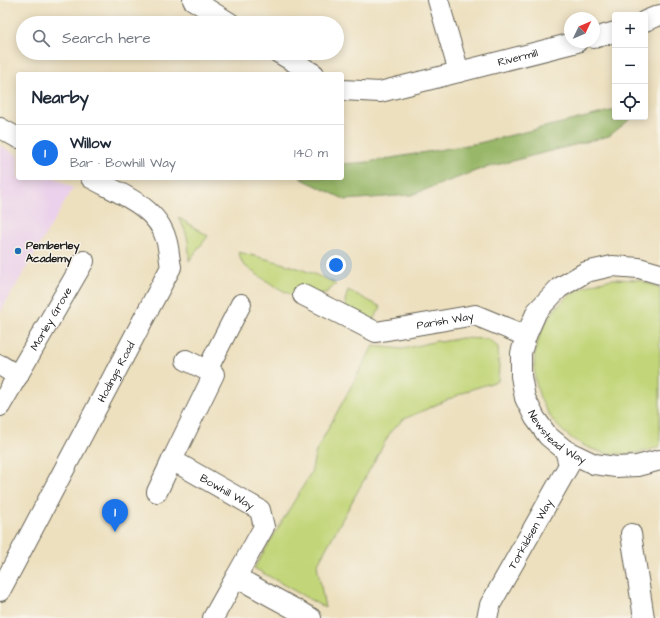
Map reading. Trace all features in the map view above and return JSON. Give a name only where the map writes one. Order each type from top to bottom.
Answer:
[{"type":"street","points":[[193,0],[219,16]]},
{"type":"street","points":[[438,0],[459,72]]},
{"type":"street","points":[[648,20],[660,15]]},
{"type":"street","points":[[600,36],[612,33]]},
{"type":"street","name":"Rivermill","points":[[344,90],[380,92],[564,45]]},
{"type":"street","points":[[291,60],[311,72]]},
{"type":"street","points":[[0,128],[16,137]]},
{"type":"street","name":"Hodings Road","points":[[0,591],[171,267],[166,239],[157,219],[139,204],[94,180]]},
{"type":"street","name":"Morley Grove","points":[[0,406],[84,261]]},
{"type":"street","points":[[526,336],[538,311],[559,288],[586,272],[612,266],[639,268],[660,274]]},
{"type":"street","name":"Parish Way","points":[[303,295],[376,332],[476,315],[526,336]]},
{"type":"street","points":[[207,370],[241,304]]},
{"type":"street","name":"Newstead Way","points":[[526,336],[521,354],[521,376],[526,398],[535,418],[548,436],[565,450],[594,464],[616,467],[637,466],[660,460]]},
{"type":"street","points":[[157,492],[214,374],[186,360]]},
{"type":"street","points":[[0,365],[18,376]]},
{"type":"street","name":"Torkildsen Way","points":[[487,618],[490,605],[569,465],[565,450]]},
{"type":"street","name":"Bowhill Way","points":[[172,460],[260,510],[264,527],[213,618]]},
{"type":"street","points":[[631,534],[644,618]]},
{"type":"street","points":[[236,577],[311,618]]},
{"type":"shaded area","name":"Pemberley Academy","points":[[0,145],[16,155],[16,180],[59,180],[73,188],[0,313]]},
{"type":"green space","points":[[612,111],[612,120],[629,120],[609,136],[481,169],[411,195],[346,200],[304,180],[344,180],[344,164],[368,162],[479,143]]},
{"type":"green space","points":[[178,217],[208,236],[189,261],[187,238]]},
{"type":"green space","points":[[238,252],[276,261],[324,278],[336,284],[326,293],[298,296],[291,295],[246,267],[242,263]]},
{"type":"green space","points":[[612,279],[639,280],[660,288],[660,446],[651,450],[624,454],[601,452],[578,442],[559,427],[545,409],[537,388],[534,365],[537,343],[547,321],[563,301],[579,289]]},
{"type":"green space","points":[[348,290],[381,307],[372,322],[346,307],[345,301]]},
{"type":"green space","points":[[461,338],[488,339],[498,347],[498,381],[472,389],[404,419],[391,431],[317,565],[325,608],[254,568],[311,473],[316,451],[373,346],[403,349],[437,341],[441,342]]},
{"type":"place","name":"Pemberley Academy","points":[[18,251]]},
{"type":"place","name":"Willow","points":[[115,532]]}]
